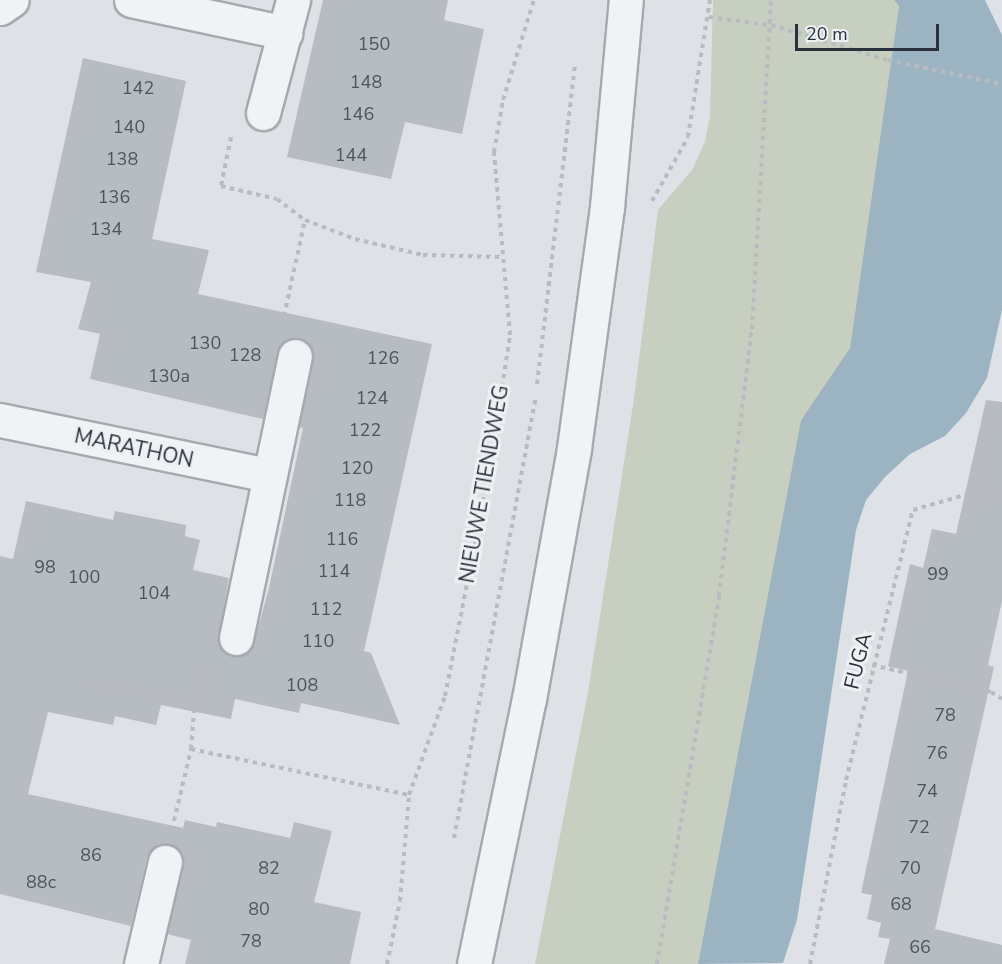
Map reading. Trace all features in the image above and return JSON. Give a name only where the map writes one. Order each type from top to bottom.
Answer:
[{"type":"street","points":[[0,8],[12,0]]},
{"type":"street","points":[[132,0],[286,33]]},
{"type":"street","points":[[263,113],[293,0]]},
{"type":"street","points":[[474,964],[529,699],[574,448],[607,207],[626,0]]},
{"type":"street","points":[[236,638],[268,475],[295,356]]},
{"type":"street","name":"MARATHON","points":[[0,420],[268,475]]},
{"type":"street","points":[[141,964],[165,862]]},
{"type":"path","name":"NIEUWE TIENDWEG","points":[[387,964],[400,901],[409,795],[445,696],[488,476],[510,335],[494,152],[503,100],[534,0]]},
{"type":"path","points":[[657,964],[719,596],[752,329],[771,0]]},
{"type":"path","points":[[709,16],[771,25],[888,60],[1002,84]]},
{"type":"path","name":"NIEUWE TIENDWEG","points":[[453,843],[536,395],[576,58]]},
{"type":"path","points":[[221,186],[277,199],[305,220],[355,239],[423,255],[503,257]]},
{"type":"path","points":[[295,356],[277,347],[305,220]]},
{"type":"path","points":[[1002,417],[990,428],[975,492],[1002,498]]},
{"type":"path","name":"FUGA","points":[[810,964],[872,665],[913,510],[975,492]]},
{"type":"path","points":[[872,665],[991,692],[1002,699]]},
{"type":"path","points":[[82,681],[192,702],[190,749],[165,862]]},
{"type":"path","points":[[190,749],[409,795]]},
{"type":"green space","points":[[713,0],[894,0],[899,6],[850,348],[801,420],[698,964],[535,964],[588,692],[634,399],[658,210],[692,170],[705,142],[710,116]]},
{"type":"water","points":[[894,0],[985,0],[1002,35],[1002,310],[987,378],[966,413],[945,436],[910,454],[885,477],[866,500],[856,530],[797,920],[783,963],[698,964],[801,420],[850,348],[899,6]]},
{"type":"building","points":[[323,0],[448,0],[444,20],[484,29],[462,134],[405,122],[391,179],[287,157]]},
{"type":"building","points":[[83,58],[186,81],[152,239],[209,250],[198,294],[432,344],[364,651],[371,653],[400,725],[301,703],[299,713],[235,699],[231,719],[161,705],[156,725],[115,716],[113,725],[48,712],[28,794],[183,828],[185,820],[216,827],[217,822],[290,838],[294,822],[332,831],[314,902],[361,912],[350,964],[185,964],[191,940],[167,934],[183,866],[178,849],[169,844],[159,844],[147,857],[131,926],[0,894],[0,556],[13,559],[26,501],[113,520],[115,511],[186,525],[185,536],[200,540],[193,570],[229,578],[218,643],[232,656],[242,656],[254,642],[269,588],[303,428],[299,427],[313,360],[313,350],[299,338],[281,344],[263,419],[90,379],[100,334],[78,329],[91,282],[36,272]]},
{"type":"building","points":[[986,400],[1002,402],[1002,601],[988,665],[994,667],[935,929],[1002,945],[1002,964],[884,964],[890,939],[878,937],[881,923],[867,919],[872,895],[861,893],[908,671],[888,666],[910,564],[923,568],[932,529],[956,534]]}]
